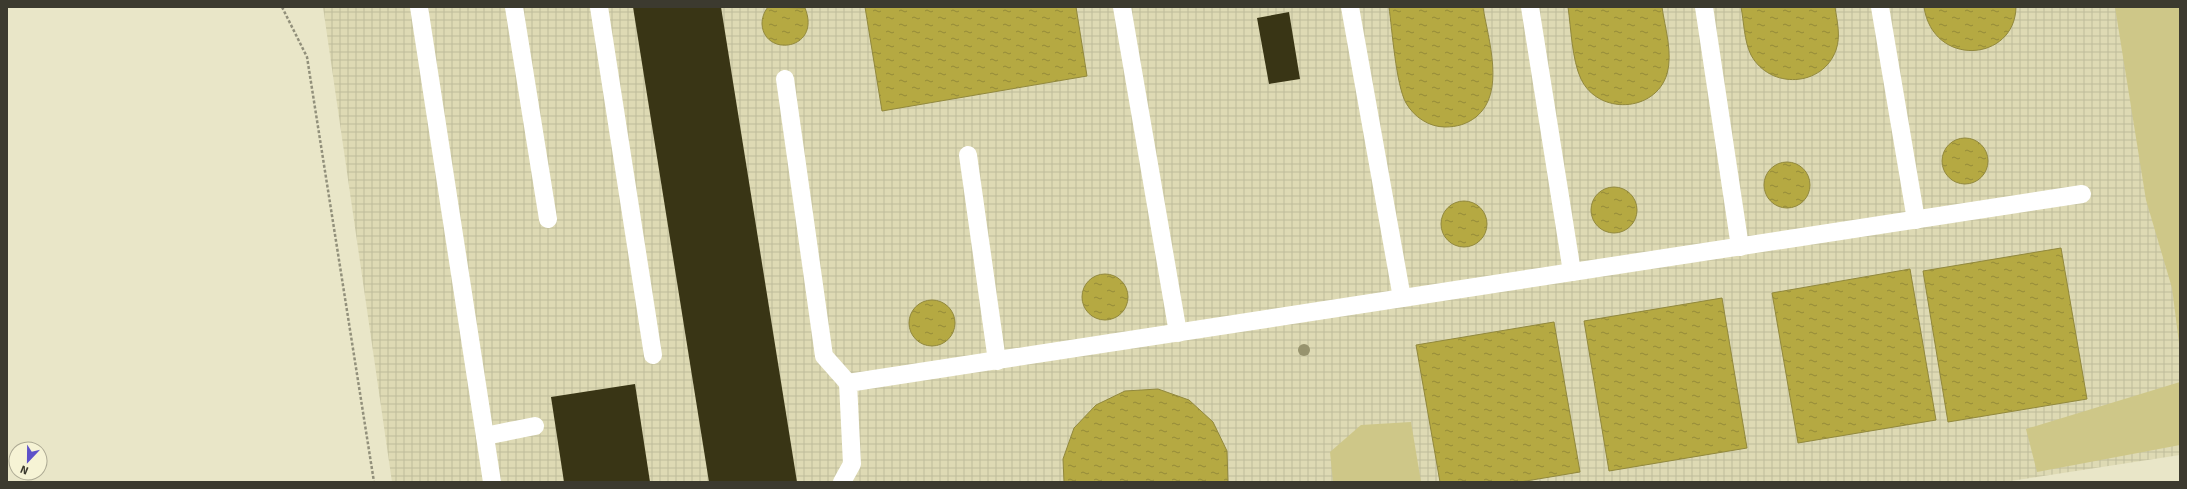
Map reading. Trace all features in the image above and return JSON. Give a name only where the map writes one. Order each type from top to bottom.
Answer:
[{"type":"lane","points":[[419,7],[492,482]]},
{"type":"lane","points":[[514,7],[548,219]]},
{"type":"lane","points":[[599,7],[653,355]]},
{"type":"lane","points":[[1122,7],[1178,333]]},
{"type":"lane","points":[[1350,7],[1402,298]]},
{"type":"lane","points":[[1530,7],[1572,272]]},
{"type":"lane","points":[[1704,7],[1740,247]]},
{"type":"lane","points":[[1880,7],[1916,220]]},
{"type":"lane","points":[[785,79],[824,356],[848,383],[852,464],[842,482]]},
{"type":"lane","points":[[968,155],[997,361]]},
{"type":"lane","points":[[848,383],[2082,194]]},
{"type":"lane","points":[[485,436],[535,426]]},
{"type":"path","points":[[282,7],[307,57],[374,482]]},
{"type":"shaded area","points":[[323,7],[2174,7],[2180,47],[2180,455],[2004,482],[392,482]]},
{"type":"shaded area","points":[[2115,7],[2180,7],[2180,351],[2172,288],[2146,200]]},
{"type":"shaded area","points":[[2180,382],[2180,445],[2037,472],[2026,429]]},
{"type":"shaded area","points":[[1411,422],[1421,482],[1333,482],[1330,452],[1361,425]]},
{"type":"water","points":[[768,7],[805,8],[808,22],[806,33],[799,40],[791,44],[781,45],[772,42],[765,35],[762,24],[764,13]]},
{"type":"water","points":[[865,7],[1076,7],[1087,76],[882,111]]},
{"type":"water","points":[[1389,7],[1483,7],[1491,50],[1493,80],[1485,107],[1476,117],[1469,122],[1458,126],[1439,127],[1422,120],[1409,108],[1400,84]]},
{"type":"water","points":[[1568,7],[1662,7],[1668,40],[1669,66],[1661,87],[1651,96],[1639,102],[1626,105],[1613,104],[1600,99],[1589,91],[1581,79],[1576,63],[1572,44]]},
{"type":"water","points":[[1741,7],[1835,7],[1838,23],[1836,50],[1829,62],[1820,71],[1808,77],[1796,80],[1783,79],[1770,74],[1760,66],[1751,55],[1746,38]]},
{"type":"water","points":[[1924,7],[2016,7],[2012,25],[2002,39],[1989,47],[1973,50],[1957,48],[1942,40],[1930,27]]},
{"type":"water","points":[[1960,138],[1970,138],[1978,142],[1984,148],[1988,156],[1988,166],[1984,174],[1978,180],[1970,184],[1960,184],[1952,180],[1946,174],[1942,166],[1942,156],[1946,148],[1952,142]]},
{"type":"water","points":[[1782,162],[1792,162],[1800,166],[1806,172],[1810,180],[1810,190],[1806,198],[1800,204],[1792,208],[1782,208],[1774,204],[1768,198],[1764,190],[1764,180],[1768,172],[1774,166]]},
{"type":"water","points":[[1619,187],[1623,188],[1633,197],[1636,201],[1636,219],[1627,229],[1619,233],[1609,233],[1601,229],[1592,219],[1591,205],[1595,197],[1605,188]]},
{"type":"water","points":[[1459,201],[1469,201],[1477,205],[1483,211],[1487,219],[1487,229],[1483,237],[1477,243],[1469,247],[1459,247],[1451,243],[1445,237],[1441,229],[1441,219],[1445,211],[1451,205]]},
{"type":"water","points":[[2061,248],[2087,399],[1948,422],[1923,271]]},
{"type":"water","points":[[1910,269],[1936,420],[1798,443],[1772,293]]},
{"type":"water","points":[[1110,274],[1114,275],[1124,284],[1127,288],[1127,306],[1118,316],[1110,320],[1100,320],[1092,316],[1083,306],[1082,292],[1086,284],[1096,275]]},
{"type":"water","points":[[1722,298],[1747,448],[1609,471],[1584,321]]},
{"type":"water","points":[[937,300],[941,301],[951,310],[954,314],[954,332],[945,342],[937,346],[927,346],[919,342],[910,332],[909,318],[913,310],[923,301]]},
{"type":"water","points":[[1554,322],[1580,472],[1520,482],[1440,482],[1416,345]]},
{"type":"water","points":[[1158,389],[1189,400],[1213,422],[1227,451],[1228,482],[1064,482],[1063,459],[1074,428],[1096,405],[1125,391]]},
{"type":"building","points":[[633,7],[721,7],[797,482],[709,482]]},
{"type":"building","points":[[1289,12],[1300,79],[1269,84],[1257,18]]},
{"type":"building","points":[[635,384],[650,482],[564,482],[551,397]]}]
